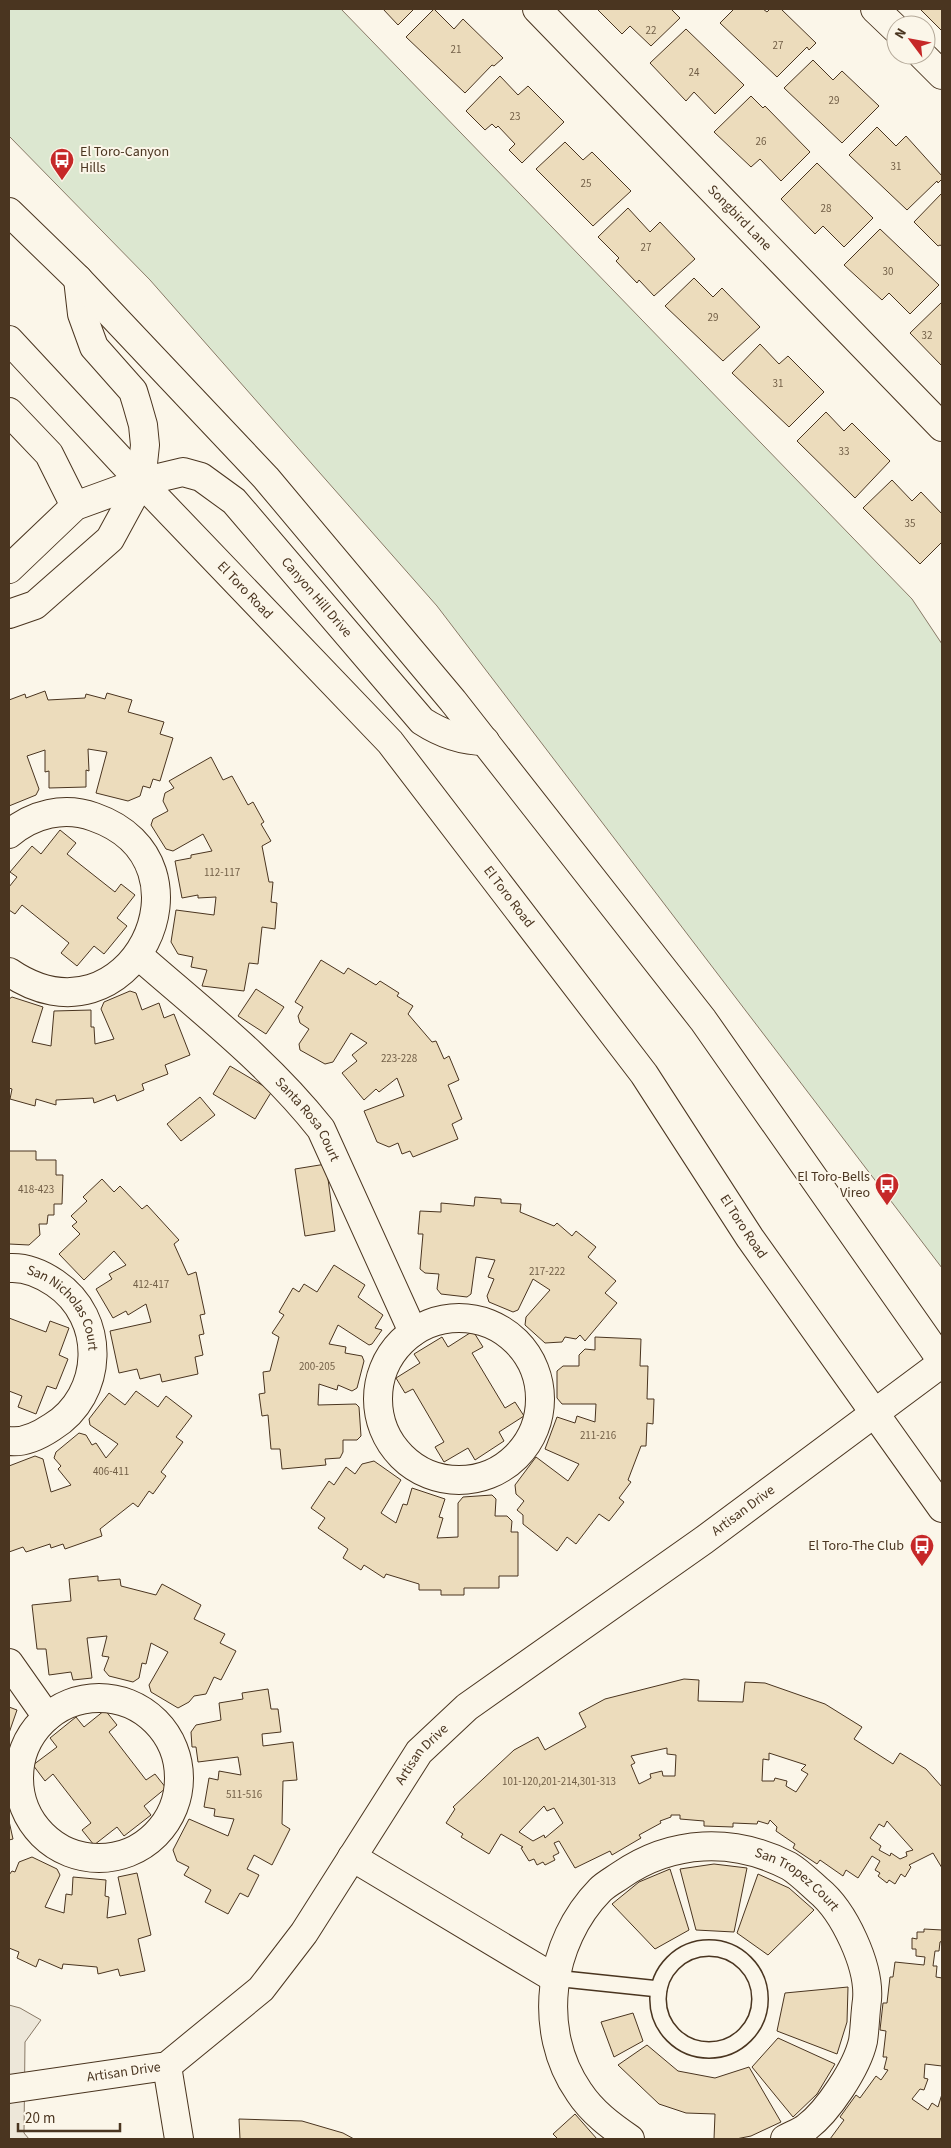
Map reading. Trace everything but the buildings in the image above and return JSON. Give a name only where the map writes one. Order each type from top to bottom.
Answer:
[{"type":"street","name":"Songbird Lane","points":[[537,9],[942,427]]},
{"type":"street","points":[[875,9],[886,19]]},
{"type":"street","points":[[932,65],[942,75]]},
{"type":"street","points":[[9,212],[78,279],[266,478],[485,741],[703,1020],[942,1362]]},
{"type":"street","points":[[9,614],[35,605],[110,539],[141,482],[145,445],[141,418],[133,391],[94,347],[82,314],[78,279]]},
{"type":"street","name":"El Toro Road","points":[[9,340],[141,482],[390,742],[644,1074],[750,1238],[872,1413],[942,1508]]},
{"type":"street","points":[[9,412],[49,454],[75,506]]},
{"type":"street","name":"Canyon Hill Drive","points":[[9,569],[75,506],[141,482],[183,472],[201,476],[234,501],[413,712],[436,730],[471,741],[485,741]]},
{"type":"street","points":[[9,834],[22,823],[50,813],[81,812],[110,822],[134,841],[150,868],[157,898],[152,928],[139,956],[118,976],[92,989],[63,992],[35,987],[9,972]]},
{"type":"street","name":"Santa Rosa Court","points":[[139,956],[266,1067],[300,1102],[321,1129],[413,1332]]},
{"type":"street","name":"San Nicholas Court","points":[[9,1268],[17,1267],[44,1275],[68,1291],[85,1314],[93,1342],[92,1370],[83,1397],[65,1419],[41,1434],[9,1441]]},
{"type":"street","points":[[464,1318],[490,1324],[513,1338],[530,1359],[539,1384],[540,1411],[531,1436],[515,1458],[493,1473],[467,1481],[440,1479],[415,1469],[395,1451],[382,1427],[377,1401],[381,1374],[394,1350],[413,1332],[437,1320],[464,1318]]},
{"type":"street","name":"Artisan Drive","points":[[9,2089],[167,2066],[261,1989],[304,1933],[419,1752],[467,1706],[704,1540],[942,1362]]},
{"type":"street","points":[[9,1663],[47,1717]]},
{"type":"street","points":[[93,1698],[118,1700],[142,1709],[160,1726],[174,1747],[179,1772],[177,1797],[167,1820],[151,1839],[127,1853],[100,1858],[72,1854],[48,1840],[30,1819],[20,1793],[20,1765],[30,1739],[47,1717],[69,1704],[93,1698]]},
{"type":"street","name":"San Tropez Court","points":[[630,2139],[604,2121],[578,2092],[561,2056],[552,2018],[554,1978],[570,1930],[600,1889],[643,1860],[692,1846],[742,1848],[790,1867],[829,1899],[856,1943],[867,1992],[862,2043],[841,2090],[807,2127],[785,2139]]},
{"type":"street","points":[[352,1858],[554,1978]]},
{"type":"street","points":[[167,2066],[179,2139]]},
{"type":"lane","points":[[707,1948],[723,1950],[738,1956],[750,1968],[758,1983],[760,2000],[756,2016],[749,2031],[735,2043],[720,2049],[703,2050],[680,2040],[673,2035],[663,2022],[658,2005],[659,1989],[665,1973],[676,1960],[690,1951],[707,1948]]},
{"type":"lane","points":[[554,1978],[659,1989]]},
{"type":"green space","points":[[9,9],[341,9],[912,599],[942,644],[942,1268],[437,606],[150,280],[9,136]]},
{"type":"shaded area","points":[[9,2005],[20,2008],[41,2020],[25,2042],[24,2133],[29,2139],[9,2139]]},
{"type":"place","name":"El Toro-Canyon Hills","points":[[62,181]]},
{"type":"place","name":"El Toro-Bells Vireo","points":[[887,1206]]},
{"type":"place","name":"El Toro-The Club","points":[[922,1567]]}]
